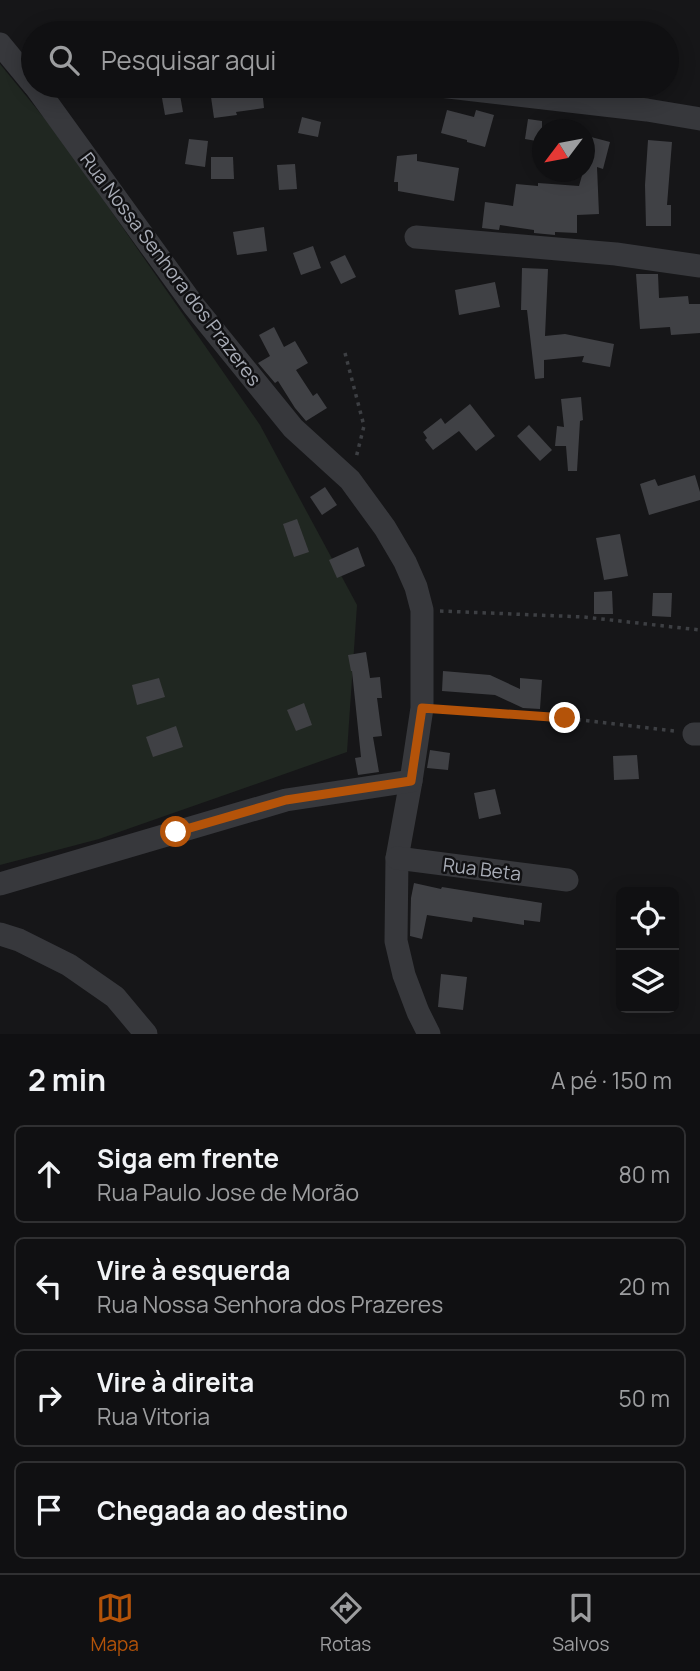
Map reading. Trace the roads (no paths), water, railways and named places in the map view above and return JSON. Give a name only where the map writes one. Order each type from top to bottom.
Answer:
[{"type":"street","name":"Rua Nossa Senhora dos Prazeres","points":[[0,44],[21,66]]},
{"type":"street","name":"Rua Nossa Senhora dos Prazeres","points":[[48,98],[194,306],[293,428],[350,480],[385,528],[416,587],[422,610],[422,708],[397,858],[396,941],[404,975],[429,1034]]},
{"type":"street","points":[[544,98],[700,119]]},
{"type":"street","points":[[416,237],[617,254],[700,267]]},
{"type":"street","points":[[0,884],[286,800],[411,781]]},
{"type":"street","name":"Rua Beta","points":[[397,858],[567,880]]},
{"type":"street","points":[[0,934],[19,940],[69,965],[115,997],[146,1034]]}]
